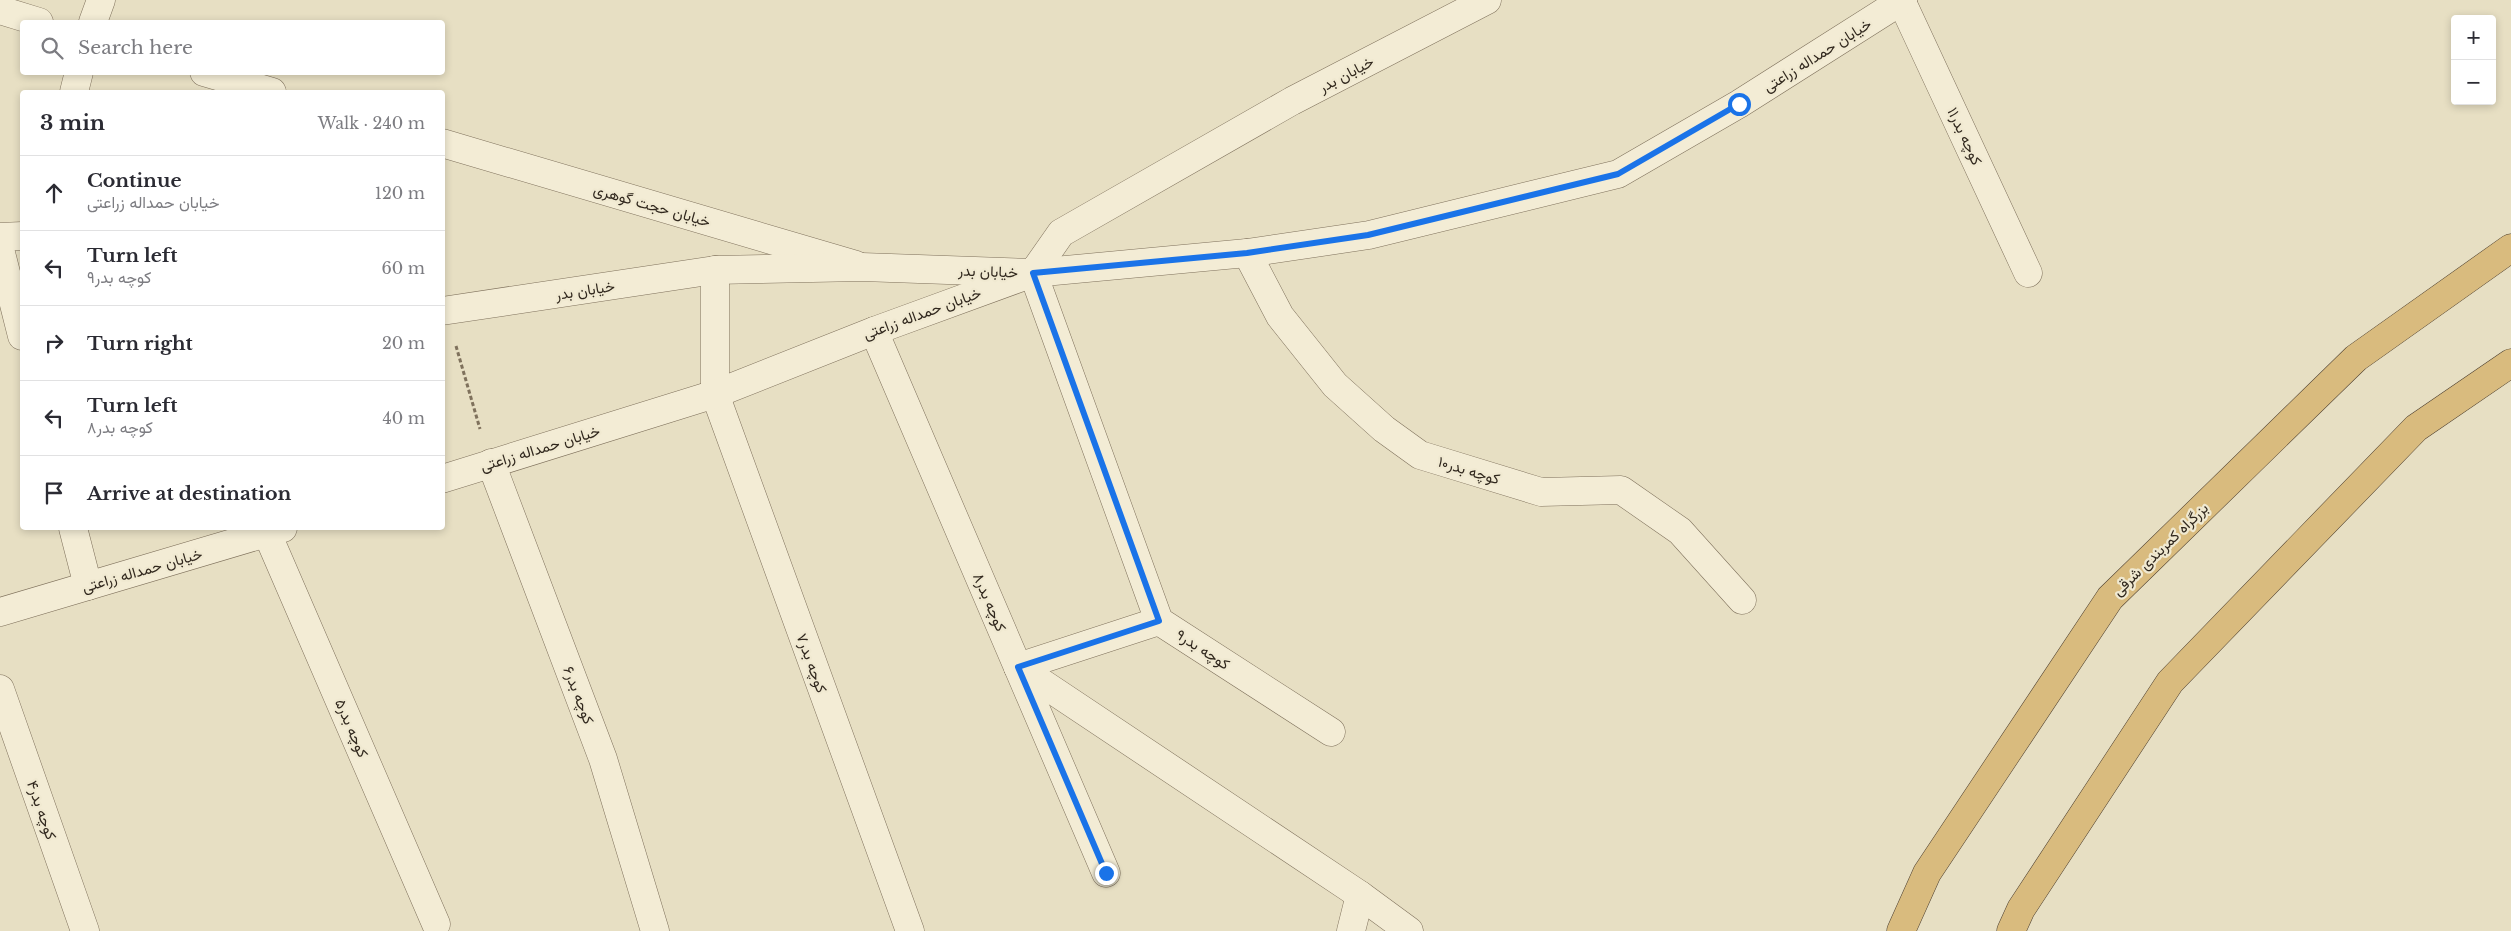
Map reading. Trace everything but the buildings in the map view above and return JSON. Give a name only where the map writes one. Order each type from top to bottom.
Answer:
[{"type":"highway","name":"بزرگراه کمربندی شرقی","points":[[1901,931],[1927,873],[2110,598],[2356,358],[2511,248]]},
{"type":"highway","points":[[2011,931],[2021,910],[2170,682],[2416,428],[2511,363]]},
{"type":"street","points":[[94,20],[101,0]]},
{"type":"street","name":"خیابان بدر","points":[[445,312],[715,270],[862,266],[1033,273],[1060,233],[1292,102],[1487,0]]},
{"type":"street","name":"خیابان حمداله زراعتی","points":[[445,477],[715,394],[874,331],[1033,273],[1247,253],[1368,235],[1618,174],[1739,104],[1902,0]]},
{"type":"street","name":"کوچه بدر۱۱","points":[[1902,0],[2028,272]]},
{"type":"street","points":[[0,10],[32,20]]},
{"type":"street","points":[[74,90],[78,75]]},
{"type":"street","points":[[214,75],[265,90]]},
{"type":"street","name":"خیابان حجت گوهری","points":[[445,144],[862,266]]},
{"type":"street","points":[[0,237],[20,236]]},
{"type":"street","points":[[0,250],[20,328]]},
{"type":"street","name":"کوچه بدر۱۰","points":[[1247,253],[1280,316],[1335,385],[1384,429],[1420,455],[1541,492],[1621,490],[1680,531],[1742,600]]},
{"type":"street","name":"کوچه بدر۷","points":[[715,270],[715,394],[910,931]]},
{"type":"street","name":"کوچه بدر۹","points":[[1033,273],[1159,621],[1331,732]]},
{"type":"street","name":"کوچه بدر۸","points":[[874,331],[1106,873]]},
{"type":"street","name":"کوچه بدر۶","points":[[490,463],[603,759],[655,931]]},
{"type":"street","points":[[74,530],[88,586]]},
{"type":"street","name":"خیابان حمداله زراعتی","points":[[0,612],[276,530]]},
{"type":"street","name":"کوچه بدر۵","points":[[276,530],[429,929]]},
{"type":"street","points":[[1018,667],[1159,621]]},
{"type":"street","points":[[1018,667],[1360,895],[1409,931]]},
{"type":"street","name":"کوچه بدر۴","points":[[0,689],[85,931]]},
{"type":"street","points":[[1351,931],[1360,895]]},
{"type":"path","points":[[445,315],[490,463]]},
{"type":"route","points":[[1106,873],[1018,667],[1159,621],[1033,273],[1247,253],[1368,235],[1618,174],[1739,104]]}]
